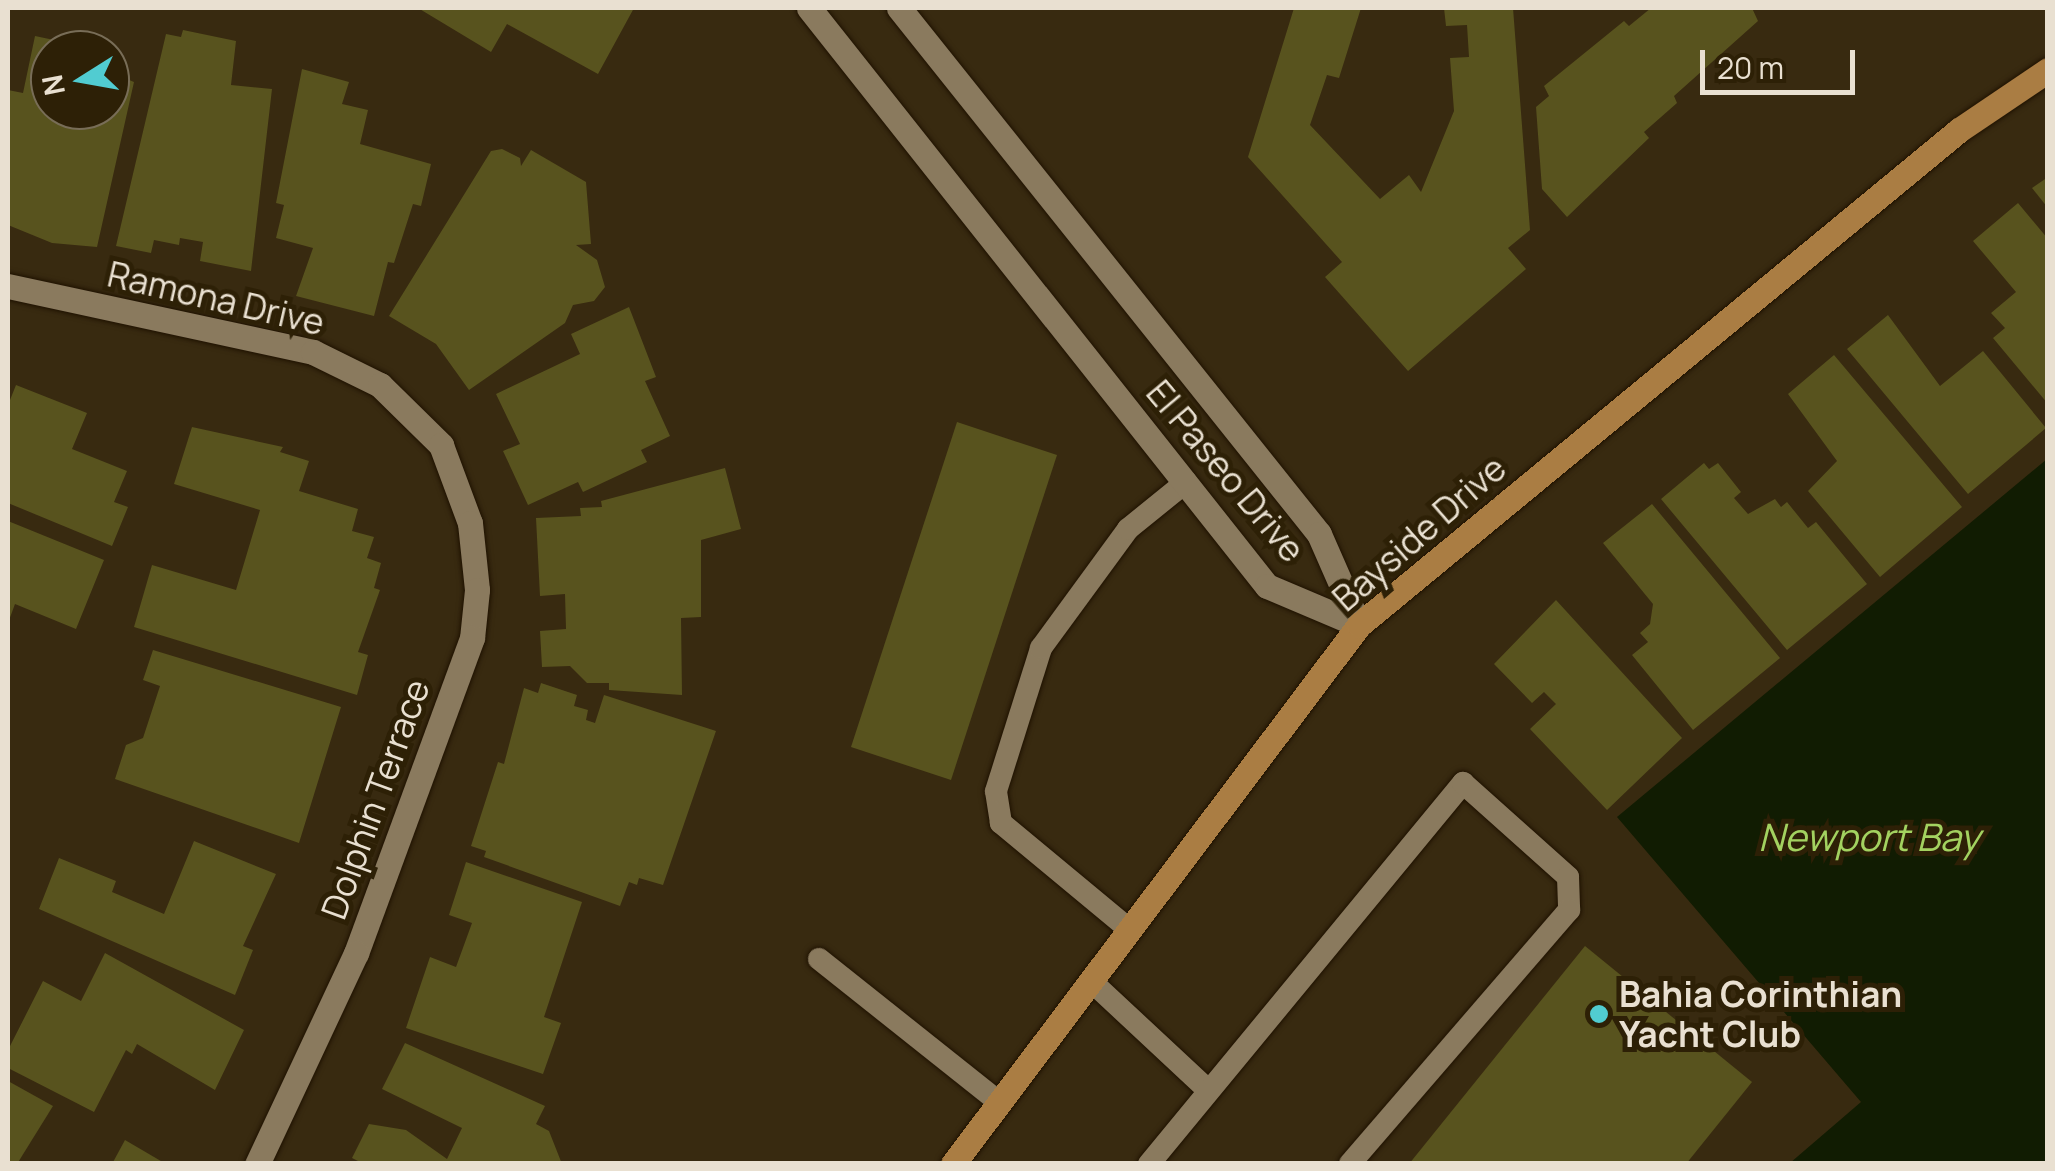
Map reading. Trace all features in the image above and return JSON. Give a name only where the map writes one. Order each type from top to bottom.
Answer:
[{"type":"main road","name":"Bayside Drive","points":[[953,1164],[1359,624],[1959,130],[2048,70]]},
{"type":"street","name":"El Paseo Drive","points":[[809,8],[1267,586],[1359,624]]},
{"type":"street","name":"El Paseo Drive","points":[[900,8],[1318,534],[1359,624]]},
{"type":"street","name":"Ramona Drive","points":[[8,286],[313,352],[380,385],[440,445]]},
{"type":"street","name":"Dolphin Terrace","points":[[257,1164],[356,952],[472,638],[477,590],[470,524],[440,445]]},
{"type":"lane","points":[[1130,930],[1001,823],[996,791],[1040,648],[1128,528],[1186,482]]},
{"type":"lane","points":[[1149,1164],[1463,783],[1568,876],[1569,910],[1350,1164]]},
{"type":"lane","points":[[818,960],[1000,1103]]},
{"type":"lane","points":[[1091,981],[1208,1090]]},
{"type":"water","name":"Newport Bay","points":[[2047,459],[2047,1163],[1790,1163],[1861,1102],[1617,817]]},
{"type":"building","points":[[418,8],[634,8],[598,74],[507,24],[491,52]]},
{"type":"building","points":[[1294,8],[1361,8],[1339,78],[1327,75],[1310,125],[1380,199],[1409,175],[1421,192],[1454,111],[1450,58],[1469,57],[1467,25],[1446,26],[1444,8],[1513,8],[1530,230],[1508,248],[1526,269],[1408,371],[1325,277],[1342,262],[1248,157]]},
{"type":"building","points":[[1651,8],[1752,8],[1758,21],[1674,96],[1677,103],[1644,132],[1649,138],[1567,217],[1542,189],[1536,107],[1549,96],[1544,86],[1624,21],[1629,26]]},
{"type":"building","points":[[183,30],[236,41],[231,85],[272,89],[251,271],[200,261],[203,242],[180,238],[179,245],[154,240],[151,253],[116,246],[166,34],[181,37]]},
{"type":"building","points":[[30,60],[30,130],[123,130],[97,247],[52,243],[8,225],[8,90],[23,93]]},
{"type":"building","points":[[302,69],[349,82],[342,104],[368,110],[360,144],[431,164],[421,206],[413,204],[394,263],[388,262],[374,316],[296,296],[313,248],[276,238],[284,205],[276,203]]},
{"type":"building","points":[[502,149],[520,158],[521,166],[531,150],[586,182],[591,244],[576,245],[597,260],[605,287],[594,301],[573,305],[565,323],[469,390],[436,344],[389,316],[491,151]]},
{"type":"building","points":[[2048,177],[2048,208],[2032,188]]},
{"type":"building","points":[[2018,203],[2048,239],[2048,404],[1993,338],[2005,328],[1991,313],[2016,292],[1973,241]]},
{"type":"building","points":[[629,307],[656,377],[645,381],[670,436],[641,450],[647,462],[583,492],[578,482],[528,505],[503,451],[520,444],[496,394],[580,354],[571,334]]},
{"type":"building","points":[[1888,315],[1940,386],[1983,351],[2046,428],[1968,494],[1847,349]]},
{"type":"building","points":[[1834,355],[1962,507],[1880,577],[1808,491],[1837,461],[1788,394]]},
{"type":"building","points":[[16,385],[87,413],[72,449],[127,471],[114,502],[128,507],[112,546],[8,503],[8,405]]},
{"type":"building","points":[[957,422],[1057,455],[951,780],[851,747]]},
{"type":"building","points":[[192,427],[283,447],[280,452],[309,461],[299,491],[358,509],[352,531],[374,537],[367,558],[381,563],[374,588],[380,590],[358,652],[368,655],[357,695],[134,627],[152,565],[236,590],[260,510],[174,484]]},
{"type":"building","points":[[1704,463],[1709,469],[1718,463],[1741,492],[1734,498],[1748,514],[1775,499],[1781,507],[1787,502],[1808,528],[1816,522],[1867,584],[1787,650],[1661,499]]},
{"type":"building","points":[[725,468],[741,529],[701,540],[701,617],[681,618],[682,695],[609,690],[609,683],[587,683],[570,666],[542,667],[540,631],[566,629],[565,594],[540,596],[536,518],[581,516],[580,508],[602,507],[601,501]]},
{"type":"building","points":[[1652,504],[1780,658],[1693,730],[1632,655],[1648,642],[1640,633],[1650,624],[1653,604],[1603,543]]},
{"type":"building","points":[[8,521],[104,560],[76,629],[15,604],[8,623]]},
{"type":"building","points":[[1556,600],[1682,738],[1607,810],[1530,729],[1556,704],[1544,692],[1532,703],[1494,664]]},
{"type":"building","points":[[153,650],[341,707],[299,843],[115,779],[126,745],[143,738],[160,686],[143,680]]},
{"type":"building","points":[[541,683],[577,695],[574,706],[588,710],[586,720],[595,723],[604,695],[716,731],[663,885],[639,878],[637,885],[629,882],[620,906],[484,857],[486,851],[471,846],[498,762],[504,764],[524,688],[538,693]]},
{"type":"building","points":[[194,841],[276,874],[243,946],[253,950],[235,995],[39,909],[59,858],[116,881],[112,892],[164,914]]},
{"type":"building","points":[[466,862],[582,902],[544,1017],[561,1023],[543,1074],[406,1028],[430,957],[456,967],[472,923],[449,915]]},
{"type":"building","name":"Bahia Corinthian Yacht Club","points":[[1585,946],[1752,1082],[1686,1164],[1409,1164]]},
{"type":"building","points":[[105,953],[244,1030],[215,1090],[137,1044],[132,1054],[126,1050],[94,1112],[8,1068],[8,1050],[43,981],[81,1001]]},
{"type":"building","points":[[405,1043],[545,1106],[536,1124],[549,1131],[562,1164],[364,1164],[352,1158],[369,1124],[406,1130],[447,1159],[462,1128],[382,1089]]},
{"type":"building","points":[[8,1081],[53,1106],[17,1164],[8,1164]]},
{"type":"building","points":[[125,1140],[166,1164],[112,1164]]},
{"type":"place","name":"Bahia Corinthian Yacht Club","points":[[1599,1014]]}]
